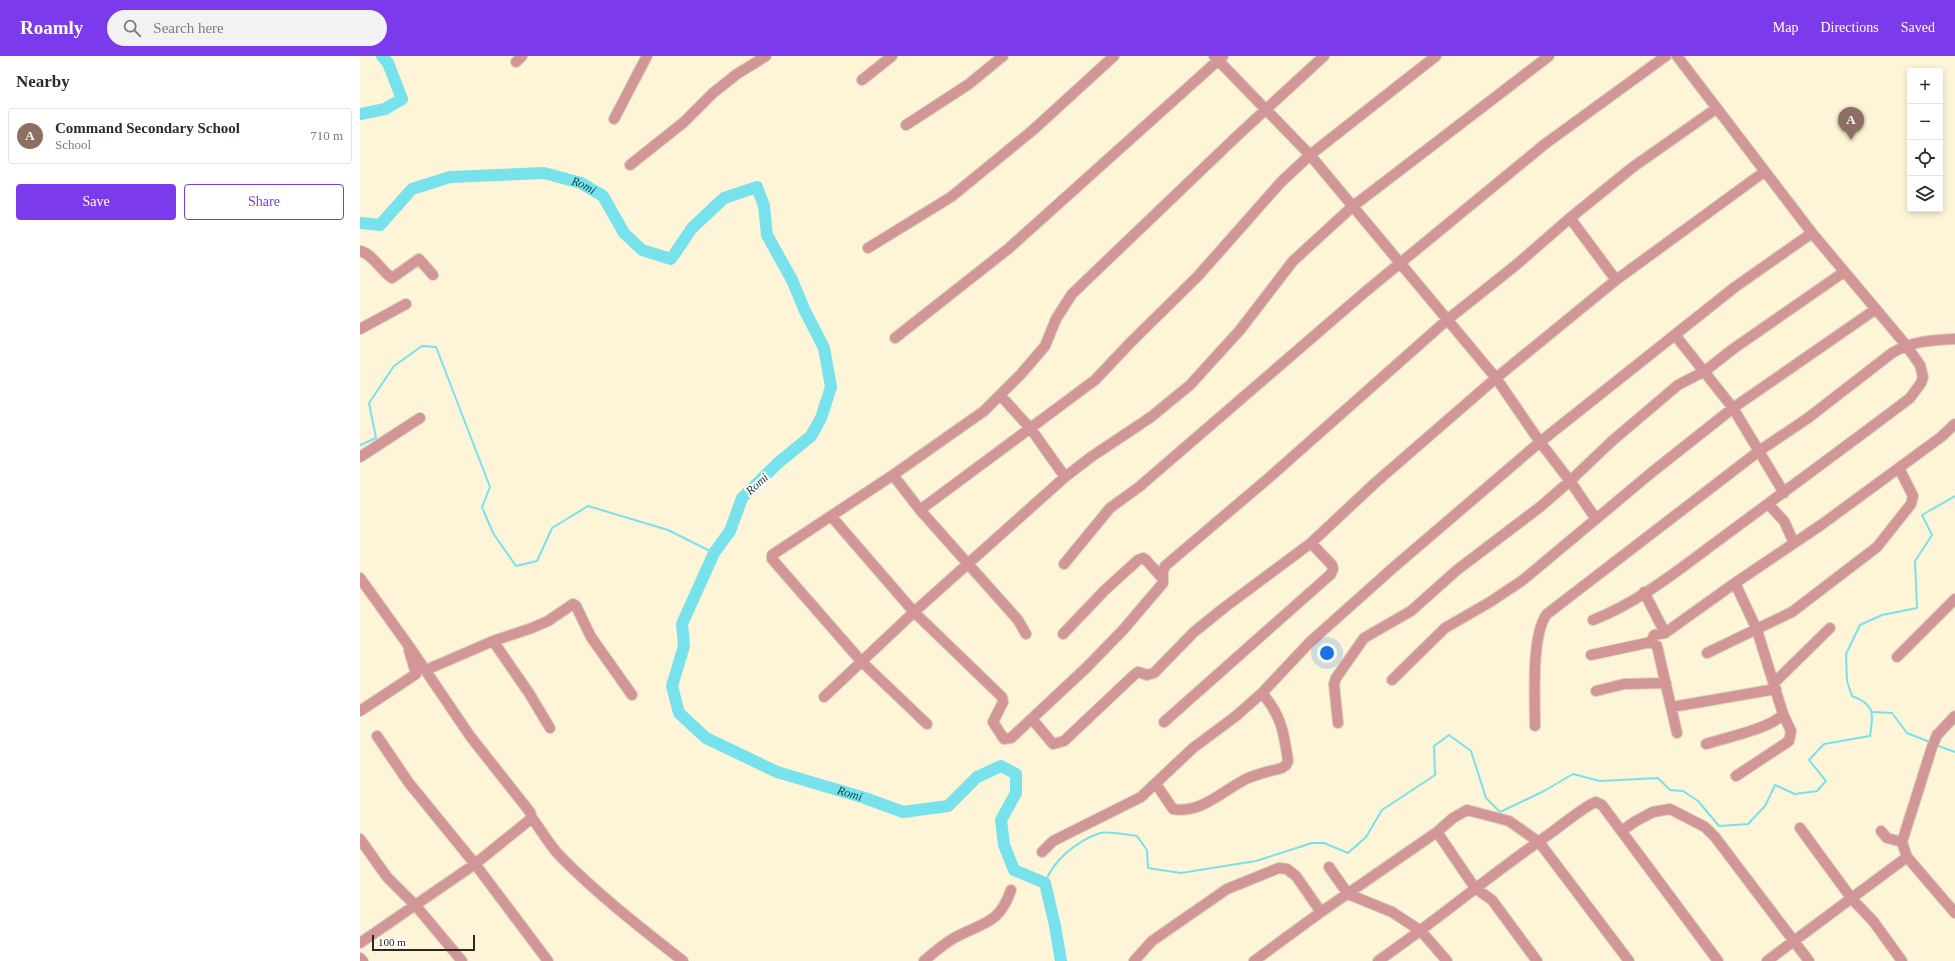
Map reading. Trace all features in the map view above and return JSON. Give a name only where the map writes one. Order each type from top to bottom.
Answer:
[{"type":"street","points":[[614,119],[647,56]]},
{"type":"street","points":[[630,165],[684,122],[713,93],[736,74],[766,56]]},
{"type":"street","points":[[862,80],[892,56]]},
{"type":"street","points":[[906,125],[969,84],[1004,56]]},
{"type":"street","points":[[868,248],[951,197],[1033,130],[1114,56]]},
{"type":"street","points":[[927,724],[861,661],[772,559],[772,555],[777,550],[893,475],[984,411],[1022,374],[1045,346],[1056,319],[1072,294],[1265,109],[1324,56]]},
{"type":"street","points":[[920,510],[1095,380],[1198,276],[1281,182],[1310,155],[1436,56]]},
{"type":"street","points":[[824,697],[914,612],[1065,477],[1091,457],[1151,417],[1190,385],[1240,330],[1293,260],[1352,207],[1549,56]]},
{"type":"street","points":[[1064,564],[1110,508],[1139,487],[1399,264],[1545,144],[1666,56]]},
{"type":"street","points":[[1592,620],[1610,614],[1666,578],[1768,504],[1910,398],[1921,383],[1923,377],[1920,365],[1906,345],[1812,233],[1677,56]]},
{"type":"street","points":[[895,338],[1008,249],[1218,58],[1310,155],[1352,207],[1375,232],[1399,264],[1496,378],[1596,519]]},
{"type":"street","points":[[831,516],[914,612],[1002,697],[1003,702],[993,722],[1004,739],[1011,738],[1086,668],[1123,630],[1163,583],[1164,566],[1271,476],[1447,320],[1516,265],[1570,218],[1633,167],[1717,108]]},
{"type":"street","points":[[1032,719],[1053,744],[1064,741],[1134,675],[1138,672],[1147,675],[1154,673],[1194,632],[1212,617],[1311,543],[1375,483],[1496,378],[1616,280],[1764,172]]},
{"type":"street","points":[[1570,218],[1616,280]]},
{"type":"street","points":[[1042,852],[1053,841],[1081,826],[1128,805],[1141,797],[1193,748],[1236,716],[1262,693],[1310,642],[1540,442],[1735,288],[1812,233]]},
{"type":"street","points":[[360,251],[367,252],[384,273],[392,278],[419,259],[433,274]]},
{"type":"street","points":[[1338,723],[1334,684],[1336,678],[1364,638],[1411,611],[1457,570],[1540,507],[1612,441],[1678,385],[1705,371],[1733,349],[1844,272]]},
{"type":"street","points":[[360,329],[406,304]]},
{"type":"street","points":[[1392,680],[1445,628],[1490,602],[1523,580],[1733,408],[1876,309]]},
{"type":"street","points":[[1675,335],[1733,408],[1784,492]]},
{"type":"street","points":[[1535,726],[1536,656],[1539,631],[1542,620],[1547,614],[1759,451],[1808,418],[1892,353],[1906,345],[1936,340],[1955,339]]},
{"type":"street","points":[[1000,395],[1031,429],[1065,477]]},
{"type":"street","points":[[360,457],[420,418]]},
{"type":"street","points":[[1651,642],[1654,635],[1665,633],[1735,582],[1794,543],[1942,437],[1955,424]]},
{"type":"street","points":[[1707,653],[1792,612],[1877,547],[1911,504],[1913,496],[1899,468]]},
{"type":"street","points":[[893,475],[920,510],[1018,620],[1026,634]]},
{"type":"street","points":[[1768,504],[1784,522],[1794,543]]},
{"type":"street","points":[[1164,722],[1331,574],[1333,569],[1332,565],[1311,543]]},
{"type":"street","points":[[1063,634],[1105,590],[1138,560],[1142,558],[1146,560],[1164,579]]},
{"type":"street","points":[[360,578],[426,670],[470,736],[530,812],[532,818],[558,854],[639,926],[683,961]]},
{"type":"street","points":[[1735,582],[1757,630],[1783,714],[1791,731],[1788,741],[1736,776]]},
{"type":"street","points":[[1644,592],[1665,633]]},
{"type":"street","points":[[1897,657],[1955,598]]},
{"type":"street","points":[[426,670],[492,640],[532,628],[548,621],[573,604],[576,606],[592,637],[632,695]]},
{"type":"street","points":[[1672,707],[1775,686],[1830,628]]},
{"type":"street","points":[[492,640],[529,693],[550,728]]},
{"type":"street","points":[[1590,655],[1651,642],[1657,646],[1677,733]]},
{"type":"street","points":[[360,712],[416,674],[407,643]]},
{"type":"street","points":[[1596,691],[1624,684],[1666,683]]},
{"type":"street","points":[[1156,784],[1173,808],[1190,810],[1204,804],[1247,778],[1282,768],[1286,765],[1288,761],[1284,735],[1278,715],[1262,693]]},
{"type":"street","points":[[1706,744],[1767,726],[1779,719],[1783,714]]},
{"type":"street","points":[[1955,716],[1937,735],[1902,842],[1907,857],[1955,913]]},
{"type":"street","points":[[378,736],[409,783],[475,864],[548,961]]},
{"type":"street","points":[[1378,961],[1421,931],[1475,888],[1538,842],[1596,802],[1602,805],[1718,961]]},
{"type":"street","points":[[1621,831],[1653,812],[1670,809],[1705,827],[1715,837],[1809,961]]},
{"type":"street","points":[[1254,961],[1321,912],[1437,832],[1453,818],[1467,810],[1509,821],[1538,842],[1629,961]]},
{"type":"street","points":[[360,943],[416,906],[475,864],[532,818]]},
{"type":"street","points":[[1800,828],[1852,899],[1902,961]]},
{"type":"street","points":[[1881,831],[1887,838],[1902,842]]},
{"type":"street","points":[[1437,832],[1475,888],[1492,900],[1537,961]]},
{"type":"street","points":[[360,839],[387,877],[416,906],[462,961]]},
{"type":"street","points":[[1767,961],[1907,857]]},
{"type":"street","points":[[1329,867],[1348,894],[1392,912],[1421,931],[1447,961]]},
{"type":"street","points":[[1134,961],[1152,941],[1227,890],[1278,868],[1288,869],[1296,876],[1321,912]]},
{"type":"street","points":[[924,961],[953,938],[986,924],[996,916],[1005,905],[1011,890]]},
{"type":"street","points":[[360,958],[363,961]]},
{"type":"waterway","name":"Romi","points":[[360,114],[385,109],[402,99],[388,63],[382,56]]},
{"type":"waterway","name":"Romi","points":[[360,223],[380,225],[412,189],[450,177],[544,173],[581,183],[603,196],[624,233],[642,250],[671,259],[692,228],[724,198],[757,187],[764,206],[767,235],[792,280],[805,311],[824,348],[831,387],[821,418],[811,436],[778,463],[742,498],[730,531],[714,553],[682,624],[684,646],[672,686],[679,713],[706,738],[777,772],[865,798],[903,812],[948,806],[977,777],[1001,766],[1016,774],[1016,793],[1001,820],[1004,845],[1014,870],[1045,883],[1061,961]]},
{"type":"waterway","points":[[360,445],[376,438],[369,403],[394,366],[422,346],[436,347],[490,487],[482,507],[493,533],[516,566],[537,561],[552,528],[588,506],[668,530],[714,553]]},
{"type":"waterway","points":[[1045,883],[1054,867],[1067,852],[1083,841],[1100,833],[1137,836],[1147,850],[1148,868],[1181,873],[1256,861],[1312,843],[1324,843],[1348,853],[1366,837],[1382,810],[1435,775],[1434,746],[1449,735],[1471,751],[1486,798],[1500,812],[1544,791],[1573,774],[1600,781],[1658,778],[1670,790],[1683,791],[1698,801],[1719,826],[1748,824],[1765,806],[1775,785],[1795,794],[1817,791],[1826,781],[1809,760],[1824,744],[1870,736],[1872,722],[1871,711],[1869,707],[1860,699],[1852,696],[1847,681],[1846,654],[1860,625],[1882,615],[1917,608],[1915,561],[1932,535],[1922,515],[1955,496]]},
{"type":"waterway","points":[[1873,712],[1892,713],[1907,733],[1930,742]]},
{"type":"waterway","points":[[1936,745],[1955,752]]},
{"type":"place","name":"Command Secondary School","points":[[1851,140]]}]
